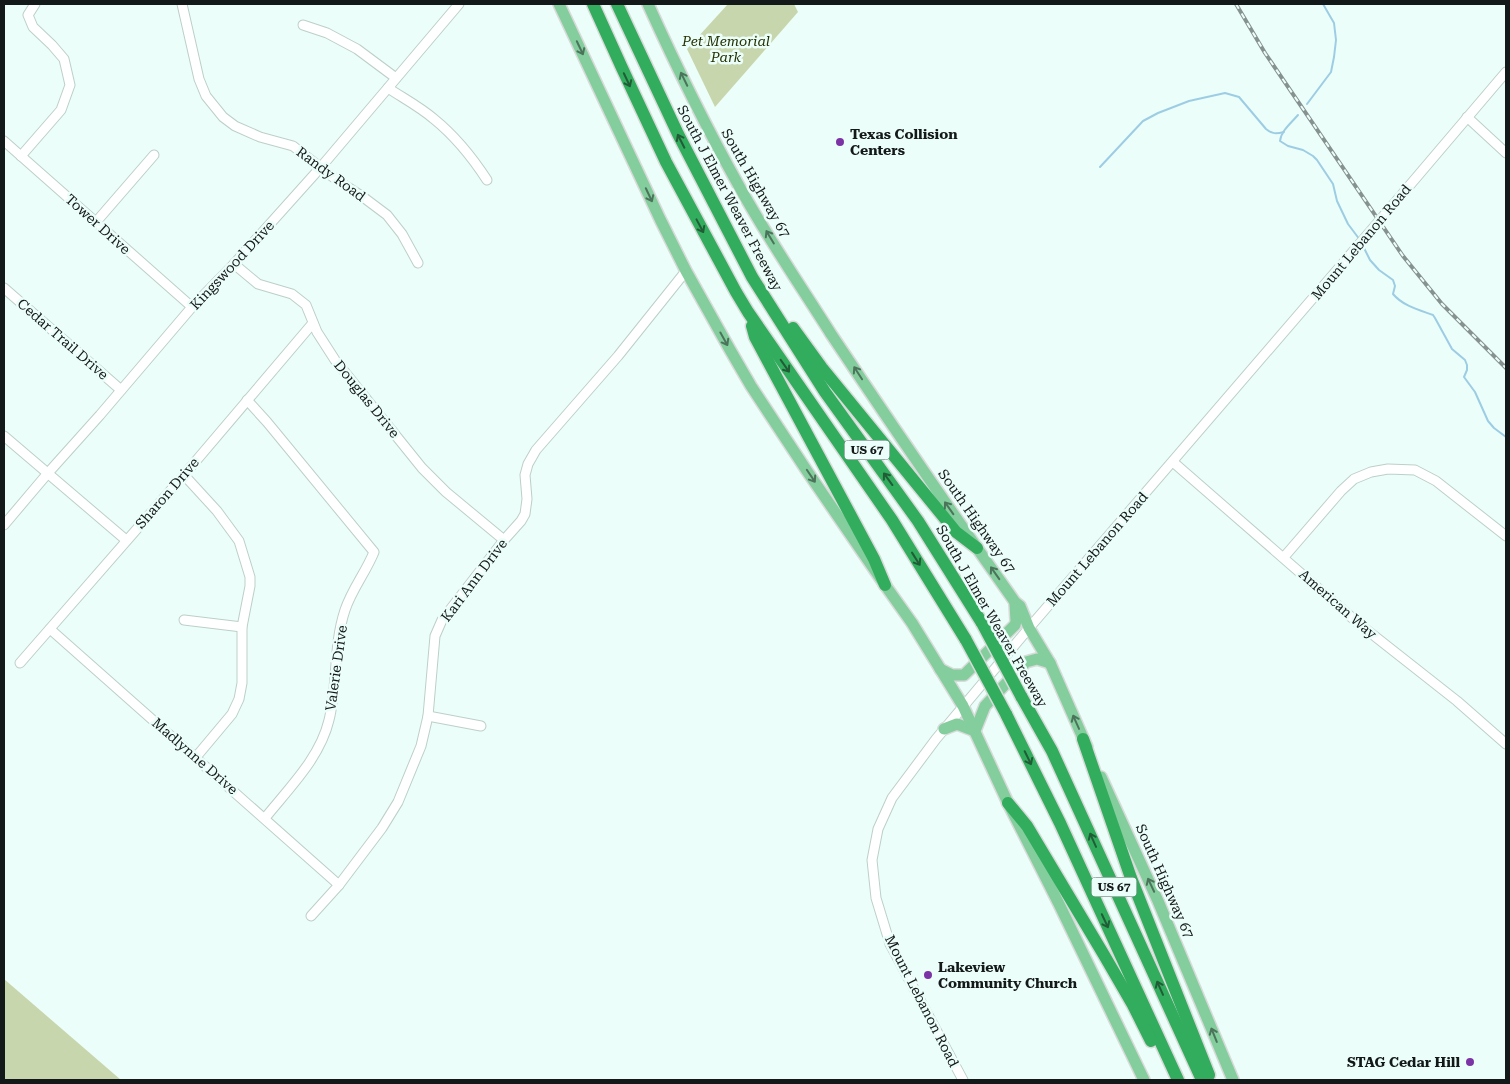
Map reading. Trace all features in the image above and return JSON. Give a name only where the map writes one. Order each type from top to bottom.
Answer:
[{"type":"highway","name":"US 67","points":[[593,4],[666,162],[748,312],[892,520],[966,640],[1006,714],[1060,823],[1178,1080]]},
{"type":"highway","name":"South J Elmer Weaver Freeway","points":[[618,4],[678,134],[752,277],[825,392],[918,521],[982,623],[1052,751],[1202,1080]]},
{"type":"highway","points":[[752,277],[779,308],[822,368],[956,532],[977,548]]},
{"type":"highway","points":[[748,312],[755,337],[874,560],[885,585]]},
{"type":"highway","points":[[1084,739],[1131,878],[1210,1080]]},
{"type":"highway","points":[[1008,803],[1027,826],[1104,955],[1133,1005],[1170,1080]]},
{"type":"main road","points":[[560,4],[686,271],[752,386],[912,623],[963,706],[1008,803],[1144,1080]]},
{"type":"main road","name":"South Highway 67","points":[[648,4],[708,127],[740,187],[786,264],[878,404],[977,548],[1015,602],[1020,606],[1029,628],[1050,663],[1158,901],[1233,1080]]},
{"type":"main road","points":[[940,669],[952,675],[964,675],[1015,625],[1015,602]]},
{"type":"main road","points":[[975,730],[985,706],[1026,662],[1037,660],[1050,663]]},
{"type":"main road","points":[[944,730],[957,724],[975,730]]},
{"type":"street","points":[[21,156],[61,110],[70,85],[64,59],[52,44],[33,27],[28,15],[35,4]]},
{"type":"street","name":"Randy Road","points":[[182,4],[199,79],[206,96],[222,117],[235,126],[260,137],[293,146],[338,181],[363,197],[387,215],[402,234],[418,263]]},
{"type":"street","name":"Kingswood Drive","points":[[4,525],[192,307],[234,264],[321,167],[459,4]]},
{"type":"street","points":[[303,24],[327,33],[357,49],[396,78]]},
{"type":"street","name":"Mount Lebanon Road","points":[[963,1080],[890,944],[876,898],[872,860],[878,830],[892,798],[963,706],[1506,72]]},
{"type":"street","points":[[388,88],[434,118],[473,158],[488,180]]},
{"type":"street","points":[[1467,118],[1506,153]]},
{"type":"street","name":"Tower Drive","points":[[4,141],[192,307]]},
{"type":"street","points":[[96,222],[154,156]]},
{"type":"street","name":"Douglas Drive","points":[[234,264],[258,284],[292,294],[306,305],[322,341],[335,360],[422,468],[446,492],[504,540]]},
{"type":"street","name":"Kari Ann Drive","points":[[310,916],[339,885],[382,828],[398,802],[421,746],[428,716],[436,636],[442,620],[525,514],[527,499],[525,475],[528,464],[536,450],[618,356],[686,271]]},
{"type":"street","name":"Cedar Trail Drive","points":[[4,288],[121,390]]},
{"type":"street","name":"Sharon Drive","points":[[20,662],[248,400],[313,322]]},
{"type":"street","name":"Valerie Drive","points":[[248,400],[374,552],[367,569],[354,588],[345,610],[338,640],[336,676],[329,721],[316,753],[308,766],[265,818]]},
{"type":"street","points":[[4,436],[126,540]]},
{"type":"street","name":"American Way","points":[[1173,462],[1358,623],[1457,701],[1506,744]]},
{"type":"street","points":[[1284,557],[1341,491],[1354,479],[1371,472],[1388,469],[1416,470],[1436,481],[1506,536]]},
{"type":"street","points":[[184,474],[217,511],[239,541],[250,577],[242,627],[242,683],[239,699],[232,714],[196,757]]},
{"type":"street","points":[[184,620],[242,627]]},
{"type":"street","name":"Madlynne Drive","points":[[50,628],[339,885]]},
{"type":"street","points":[[428,716],[481,726]]},
{"type":"green space","name":"Pet Memorial Park","points":[[728,4],[794,4],[798,12],[715,107],[687,49]]},
{"type":"green space","points":[[4,979],[121,1080],[4,1080]]},
{"type":"waterway","points":[[1307,104],[1331,72],[1334,57],[1336,40],[1334,23],[1323,4]]},
{"type":"waterway","points":[[1100,167],[1143,121],[1189,101],[1225,93],[1239,97],[1268,131],[1274,133],[1284,132]]},
{"type":"waterway","points":[[1298,115],[1284,130],[1280,141],[1288,146],[1303,150],[1317,160],[1333,184],[1337,201],[1348,224],[1360,240]]},
{"type":"waterway","points":[[1362,244],[1370,260],[1379,270],[1393,280],[1395,286],[1393,294],[1402,302],[1433,315],[1452,349],[1465,360],[1467,370],[1464,377],[1475,392],[1488,421],[1506,437]]},
{"type":"railway","points":[[1236,4],[1265,53],[1403,256],[1442,304],[1506,368]]},
{"type":"place","name":"Texas Collision Centers","points":[[840,142]]},
{"type":"place","name":"Lakeview Community Church","points":[[928,975]]},
{"type":"place","name":"STAG Cedar Hill","points":[[1470,1062]]}]
